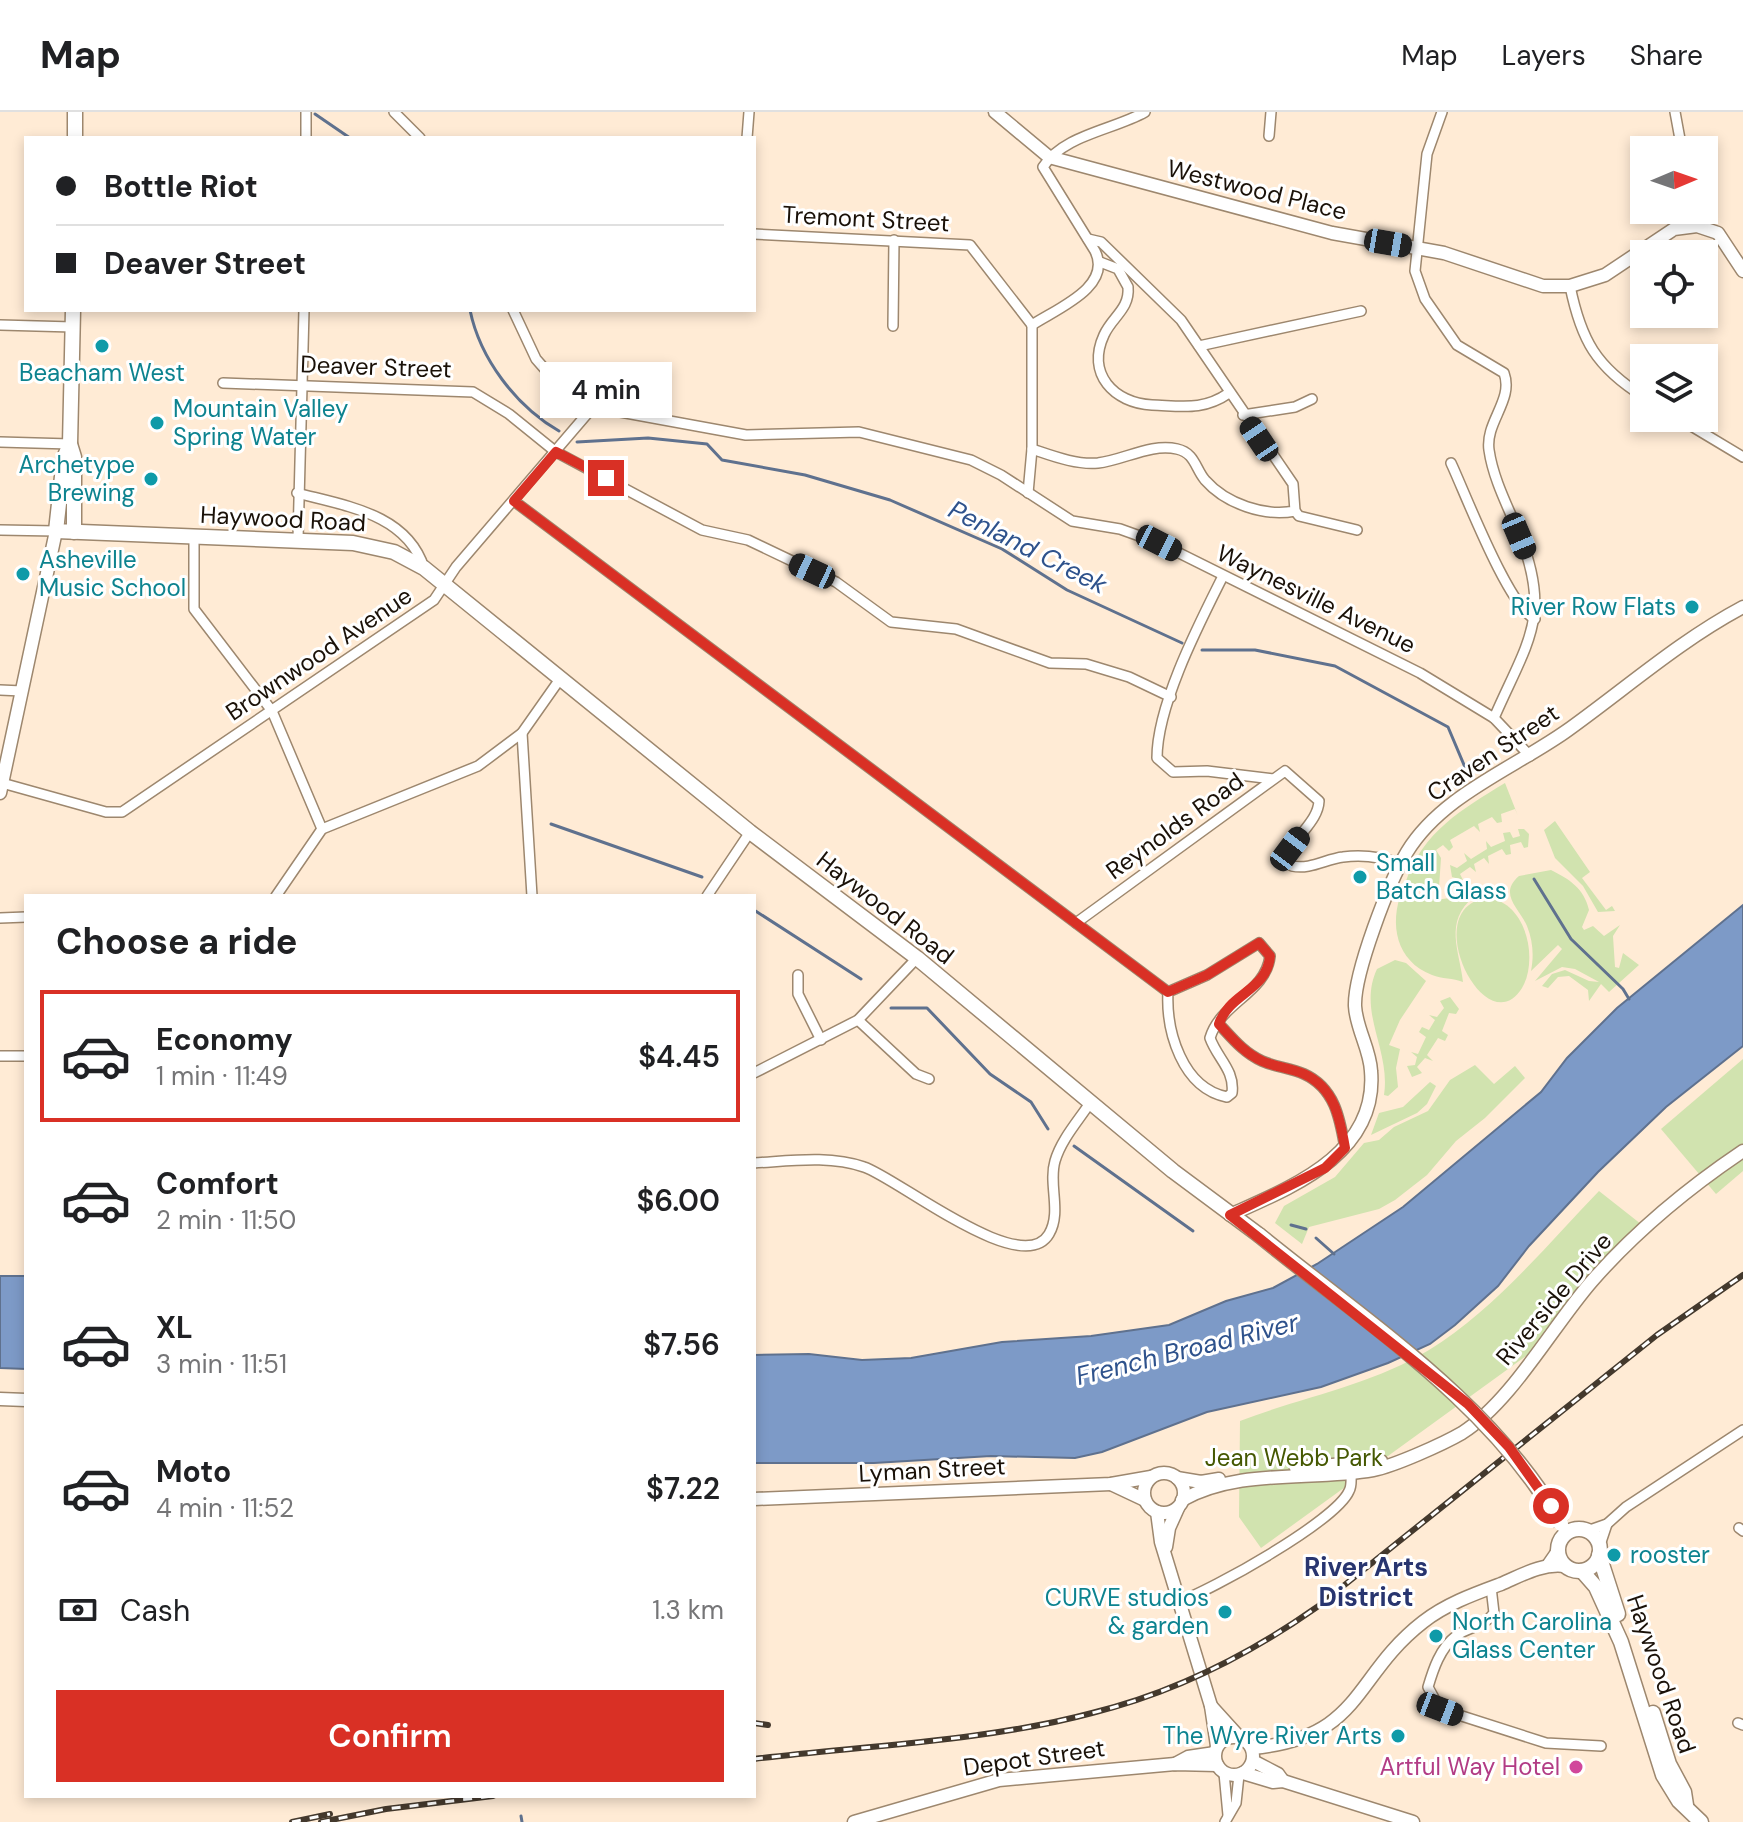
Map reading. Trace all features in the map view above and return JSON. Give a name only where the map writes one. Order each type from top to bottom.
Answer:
[{"type":"main road","points":[[75,112],[75,136]]},
{"type":"main road","name":"Westwood Place","points":[[995,112],[1049,157],[1332,233],[1466,259],[1531,283],[1570,286],[1605,275],[1674,229],[1697,226]]},
{"type":"main road","points":[[1697,226],[1718,233],[1743,271]]},
{"type":"main road","points":[[73,312],[70,444],[74,457],[74,532]]},
{"type":"main road","points":[[1,788],[56,531],[64,458],[70,444]]},
{"type":"main road","name":"Haywood Road","points":[[56,531],[298,539],[372,545],[424,568],[750,832],[917,958],[1090,1103],[1259,1235],[1474,1410],[1540,1487],[1564,1529]]},
{"type":"main road","name":"Craven Street","points":[[1230,1215],[1325,1168],[1345,1148],[1368,1106],[1370,1058],[1355,1011],[1355,993],[1401,864],[1415,841],[1441,812],[1530,756],[1713,623],[1743,607]]},
{"type":"main road","name":"Riverside Drive","points":[[1181,1503],[1202,1491],[1254,1480],[1379,1469],[1441,1443],[1482,1417],[1610,1262],[1664,1210],[1743,1151]]},
{"type":"main road","points":[[0,1399],[24,1400]]},
{"type":"main road","name":"Riverside Drive","points":[[1177,1478],[1201,1482],[1283,1469],[1392,1462]]},
{"type":"main road","points":[[1166,1559],[1169,1528],[1181,1503],[1183,1488],[1177,1478],[1167,1473],[1151,1477],[1145,1486],[1145,1500],[1157,1512],[1166,1559],[1211,1706],[1218,1759],[1241,1774],[1273,1782],[1283,1781],[1413,1822]]},
{"type":"main road","name":"Lyman Street","points":[[756,1499],[1111,1484],[1151,1477]]},
{"type":"main road","name":"Lyman Street","points":[[1111,1484],[1145,1500]]},
{"type":"main road","points":[[1157,1512],[1169,1512],[1181,1503]]},
{"type":"main road","points":[[1241,1774],[1252,1755],[1309,1737],[1336,1721],[1423,1622],[1456,1602],[1549,1564],[1582,1571],[1593,1565],[1599,1552],[1596,1538],[1587,1531],[1564,1529],[1558,1551],[1549,1564]]},
{"type":"main road","points":[[1558,1551],[1565,1566]]},
{"type":"main road","name":"Haywood Road","points":[[1599,1552],[1605,1582],[1637,1674],[1663,1775],[1701,1822]]},
{"type":"main road","name":"Haywood Road","points":[[1582,1571],[1596,1587],[1637,1674]]},
{"type":"main road","points":[[1211,1706],[1252,1755],[1283,1781]]},
{"type":"main road","name":"Depot Street","points":[[854,1822],[982,1782],[1175,1764],[1188,1757],[1218,1759],[1227,1738],[1240,1738]]},
{"type":"street","points":[[306,112],[306,136]]},
{"type":"street","points":[[394,112],[418,136]]},
{"type":"street","points":[[747,136],[749,112]]},
{"type":"street","points":[[1028,493],[1032,449],[1032,325],[1082,293],[1099,276],[1100,262],[1043,167],[1049,157],[1067,144],[1123,124],[1145,112]]},
{"type":"street","points":[[1269,136],[1271,112]]},
{"type":"street","points":[[1442,112],[1427,154],[1416,248],[1417,278],[1431,309],[1457,345],[1499,368],[1508,383],[1489,435],[1489,448],[1499,487],[1535,579],[1535,619],[1494,718]]},
{"type":"street","points":[[1675,112],[1679,136]]},
{"type":"street","name":"Tremont Street","points":[[756,234],[970,245],[1032,325]]},
{"type":"street","points":[[1088,239],[1101,242],[1153,289],[1199,346],[1243,415],[1293,484],[1295,511],[1299,516],[1357,530]]},
{"type":"street","points":[[893,326],[894,240]]},
{"type":"street","points":[[1100,262],[1110,263],[1118,269],[1128,287],[1125,307],[1105,332],[1101,346],[1100,368],[1113,393],[1133,403],[1189,407],[1209,405],[1229,393]]},
{"type":"street","points":[[1570,286],[1584,339],[1606,368],[1630,386]]},
{"type":"street","points":[[1199,346],[1361,311]]},
{"type":"street","points":[[298,539],[304,312]]},
{"type":"street","name":"Waynesville Avenue","points":[[514,312],[536,359],[550,375],[593,407],[746,435],[859,432],[971,460],[987,466],[1072,521],[1120,529],[1159,543],[1420,673],[1494,718],[1530,756]]},
{"type":"street","points":[[516,322],[519,312]]},
{"type":"street","points":[[0,325],[73,327]]},
{"type":"street","name":"Deaver Street","points":[[223,383],[473,392],[509,414],[556,452],[702,530],[748,540],[836,582],[891,622],[968,632],[1050,663],[1086,664],[1129,677],[1171,697]]},
{"type":"street","points":[[1243,415],[1295,407],[1312,399]]},
{"type":"street","name":"Brownwood Avenue","points":[[1,788],[115,814],[434,600],[593,407]]},
{"type":"street","points":[[1701,432],[1743,457]]},
{"type":"street","points":[[0,442],[70,444]]},
{"type":"street","points":[[1032,449],[1087,463],[1158,449],[1178,449],[1193,457],[1208,483],[1231,500],[1271,514],[1295,511]]},
{"type":"street","points":[[1451,463],[1501,571],[1521,608],[1535,619]]},
{"type":"street","points":[[297,493],[381,518],[408,536],[418,548],[424,568]]},
{"type":"street","points":[[514,501],[1168,992]]},
{"type":"street","points":[[0,530],[56,531]]},
{"type":"street","points":[[194,536],[194,609],[272,711],[322,829]]},
{"type":"street","name":"Reynolds Road","points":[[1223,576],[1196,630],[1171,697],[1157,736],[1157,758],[1173,772],[1207,771],[1273,779]]},
{"type":"street","points":[[277,894],[322,829],[478,766],[522,733],[560,679]]},
{"type":"street","points":[[0,690],[22,691]]},
{"type":"street","points":[[522,733],[532,894]]},
{"type":"street","points":[[1273,779],[1285,771],[1294,775],[1319,801],[1319,810],[1290,849],[1288,859],[1292,866],[1302,868],[1354,856],[1379,856],[1401,864]]},
{"type":"street","name":"Reynolds Road","points":[[1076,923],[1273,779]]},
{"type":"street","points":[[708,894],[750,832]]},
{"type":"street","points":[[0,918],[24,917]]},
{"type":"street","points":[[1259,943],[1270,956],[1265,977],[1222,1013],[1210,1038],[1229,1068],[1233,1085],[1232,1093],[1227,1097],[1206,1089],[1193,1078],[1169,1031],[1168,992],[1207,975],[1259,943]]},
{"type":"street","points":[[756,1072],[858,1020],[917,958]]},
{"type":"street","points":[[798,975],[798,994],[821,1040]]},
{"type":"street","points":[[858,1020],[916,1074],[929,1079]]},
{"type":"street","points":[[1219,1024],[1244,1050],[1260,1061],[1304,1074],[1318,1082],[1339,1111],[1345,1148]]},
{"type":"street","points":[[0,1056],[24,1056]]},
{"type":"street","points":[[756,1163],[822,1159],[865,1167],[995,1241],[1038,1243],[1048,1236],[1054,1221],[1055,1161],[1090,1103]]},
{"type":"street","points":[[1587,1531],[1607,1524],[1626,1507],[1743,1430]]},
{"type":"street","points":[[1178,1602],[1243,1573],[1334,1508],[1349,1491],[1351,1473]]},
{"type":"street","points":[[1599,1552],[1607,1524]]},
{"type":"street","points":[[1491,1587],[1494,1613],[1486,1623],[1456,1636],[1435,1663],[1428,1687],[1440,1709],[1546,1743],[1601,1746]]},
{"type":"street","points":[[1218,1759],[1226,1819]]},
{"type":"street","points":[[1226,1819],[1236,1803],[1241,1774]]},
{"type":"green space","points":[[1505,783],[1518,816],[1515,809],[1501,814],[1502,822],[1497,823],[1492,817],[1478,824],[1480,832],[1474,826],[1450,840],[1453,847],[1449,851],[1443,845],[1436,850],[1441,858],[1439,887],[1428,888],[1406,881],[1413,864],[1433,835],[1474,802]]},
{"type":"green space","points":[[1555,821],[1590,872],[1582,878],[1606,910],[1612,906],[1615,911],[1598,912],[1583,886],[1555,858],[1544,830]]},
{"type":"green space","points":[[1518,829],[1524,829],[1529,834],[1528,847],[1524,848],[1521,842],[1510,845],[1511,854],[1506,855],[1502,849],[1488,856],[1489,864],[1484,858],[1474,864],[1476,872],[1470,867],[1460,874],[1463,880],[1452,877],[1450,865],[1457,868],[1467,861],[1464,853],[1471,859],[1487,849],[1486,841],[1491,847],[1505,841],[1503,833],[1510,832],[1513,838],[1520,836]]},
{"type":"green space","points":[[1551,870],[1580,890],[1589,910],[1582,927],[1584,930],[1593,926],[1604,936],[1620,925],[1613,936],[1615,967],[1619,968],[1623,953],[1639,965],[1609,992],[1601,984],[1589,1001],[1588,990],[1569,976],[1558,977],[1548,988],[1542,986],[1552,974],[1565,970],[1599,982],[1575,969],[1562,967],[1535,981],[1562,949],[1558,945],[1531,971],[1531,937],[1512,901],[1510,889],[1519,876]]},
{"type":"green space","points":[[1402,891],[1435,899],[1468,891],[1474,897],[1459,916],[1456,927],[1463,982],[1420,969],[1403,951],[1396,928]]},
{"type":"green space","points":[[1488,898],[1512,910],[1526,934],[1529,948],[1527,976],[1522,988],[1507,1001],[1491,1000],[1476,987],[1464,968],[1457,945],[1458,923],[1467,906]]},
{"type":"green space","points":[[1395,960],[1406,963],[1426,981],[1400,1020],[1389,1045],[1400,1049],[1396,1068],[1398,1087],[1388,1096],[1384,1095],[1383,1062],[1371,1000],[1377,969]]},
{"type":"green space","points":[[1450,997],[1459,1009],[1456,1014],[1449,1013],[1442,1031],[1448,1035],[1445,1041],[1438,1038],[1427,1055],[1433,1061],[1425,1058],[1417,1067],[1422,1073],[1412,1077],[1407,1066],[1415,1065],[1417,1057],[1411,1052],[1418,1054],[1426,1037],[1419,1032],[1422,1027],[1429,1030],[1435,1020],[1429,1015],[1437,1017],[1444,1008],[1440,1001]]},
{"type":"green space","points":[[1743,1059],[1743,1171],[1716,1194],[1661,1129]]},
{"type":"green space","points":[[1475,1065],[1494,1084],[1515,1066],[1525,1078],[1485,1118],[1456,1141],[1427,1175],[1379,1209],[1309,1227],[1302,1244],[1275,1223],[1284,1206],[1335,1177],[1364,1143],[1379,1140],[1394,1127],[1428,1111],[1450,1080]]},
{"type":"green space","points":[[1430,1082],[1436,1086],[1427,1104],[1417,1113],[1371,1135],[1379,1113],[1403,1107]]},
{"type":"green space","name":"Jean Webb Park","points":[[1599,1191],[1646,1228],[1604,1267],[1530,1353],[1261,1548],[1239,1517],[1240,1421],[1360,1382],[1429,1350],[1497,1297]]},
{"type":"water","name":"French Broad River","points":[[1743,905],[1743,1046],[1666,1107],[1598,1172],[1529,1246],[1498,1286],[1430,1344],[1321,1387],[1207,1412],[1102,1452],[1075,1458],[991,1456],[874,1463],[756,1463],[756,1355],[809,1354],[862,1360],[911,1358],[1002,1342],[1091,1336],[1169,1325],[1226,1301],[1273,1288],[1317,1264],[1403,1207],[1541,1092],[1567,1058],[1617,1008]]},
{"type":"water","points":[[0,1276],[24,1276],[24,1369],[0,1368]]},
{"type":"waterway","name":"Penland Creek","points":[[315,114],[347,136]]},
{"type":"waterway","name":"Penland Creek","points":[[471,312],[482,346],[502,380],[528,408],[559,431]]},
{"type":"waterway","name":"Penland Creek","points":[[577,442],[648,438],[707,444],[722,460],[805,475],[890,500],[1002,549],[1067,590],[1182,643]]},
{"type":"waterway","name":"Penland Creek","points":[[1202,650],[1255,650],[1335,666],[1448,727],[1467,772]]},
{"type":"waterway","points":[[551,824],[702,877]]},
{"type":"waterway","name":"Penland Creek","points":[[1534,879],[1571,939],[1623,989],[1629,999]]},
{"type":"waterway","points":[[756,911],[861,979]]},
{"type":"waterway","points":[[891,1008],[927,1008],[990,1074],[1031,1102],[1048,1129]]},
{"type":"waterway","points":[[1074,1146],[1193,1231]]},
{"type":"waterway","points":[[1291,1225],[1306,1229]]},
{"type":"waterway","points":[[1316,1238],[1334,1254]]},
{"type":"waterway","points":[[521,1816],[522,1822]]},
{"type":"railway","points":[[756,1759],[924,1742],[1052,1722],[1122,1705],[1209,1670],[1265,1641],[1317,1607],[1657,1335],[1743,1275]]},
{"type":"railway","points":[[756,1723],[768,1725]]},
{"type":"railway","points":[[321,1822],[386,1809],[477,1798]]},
{"type":"railway","points":[[292,1822],[330,1814]]},
{"type":"place","name":"Beacham West","points":[[102,346]]},
{"type":"place","name":"Mountain Valley Spring Water","points":[[157,423]]},
{"type":"place","name":"Archetype Brewing","points":[[151,479]]},
{"type":"place","name":"Asheville Music School","points":[[23,574]]},
{"type":"place","name":"River Row Flats","points":[[1692,607]]},
{"type":"place","name":"Small Batch Glass","points":[[1360,877]]},
{"type":"place","name":"rooster","points":[[1614,1555]]},
{"type":"place","name":"CURVE studios & garden","points":[[1225,1612]]},
{"type":"place","name":"North Carolina Glass Center","points":[[1436,1636]]},
{"type":"place","name":"The Wyre River Arts","points":[[1398,1736]]},
{"type":"place","name":"Artful Way Hotel","points":[[1576,1767]]},
{"type":"district","name":"River Arts District","points":[[1366,1582]]},
{"type":"route","points":[[606,478],[556,452],[514,501],[1168,992],[1207,975],[1246,948],[1259,943],[1266,950],[1270,956],[1265,977],[1222,1013],[1219,1024],[1244,1050],[1260,1061],[1304,1074],[1318,1082],[1339,1111],[1345,1148],[1325,1168],[1230,1215],[1468,1404],[1509,1447],[1551,1506]]}]
